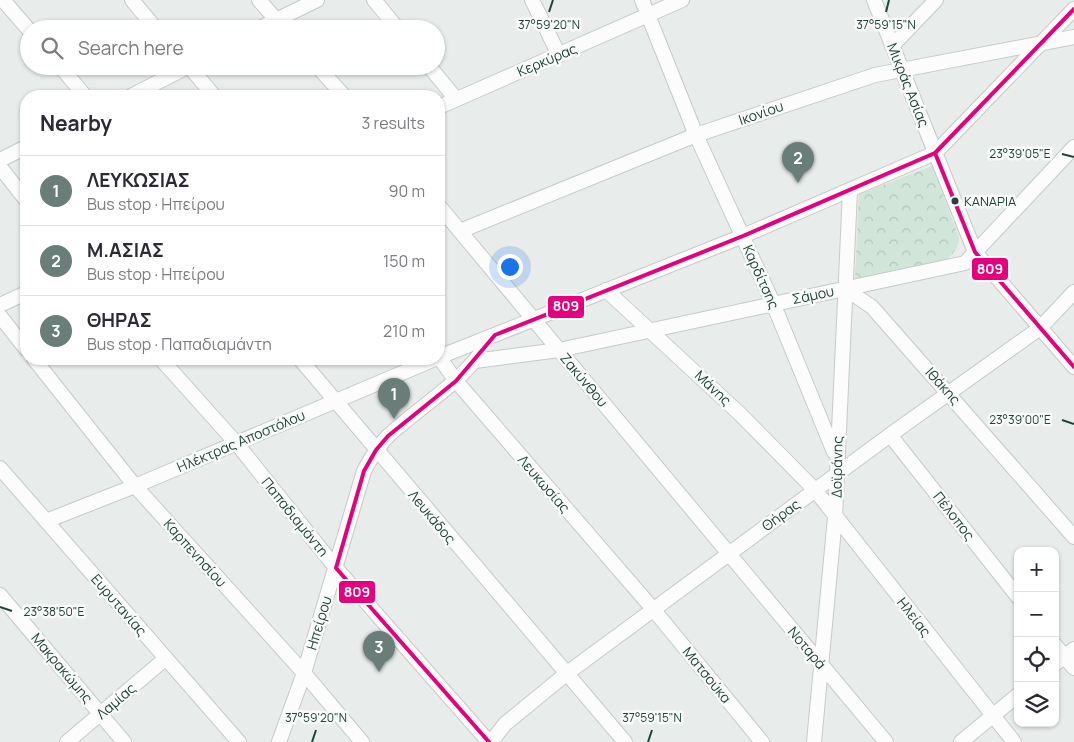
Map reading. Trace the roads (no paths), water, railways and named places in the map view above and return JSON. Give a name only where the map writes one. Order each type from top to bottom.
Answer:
[{"type":"street","points":[[3,0],[20,20]]},
{"type":"street","points":[[132,0],[149,20]]},
{"type":"street","points":[[259,0],[276,20]]},
{"type":"street","points":[[286,20],[317,0]]},
{"type":"street","points":[[374,0],[391,20]]},
{"type":"street","points":[[532,0],[559,55]]},
{"type":"street","name":"Καρδίτσης","points":[[642,0],[696,135],[773,303],[836,458]]},
{"type":"street","name":"Κερκύρας","points":[[445,104],[682,0]]},
{"type":"street","name":"Μικράς Ασίας","points":[[874,0],[975,252],[1074,367]]},
{"type":"street","points":[[892,46],[936,0]]},
{"type":"street","points":[[445,355],[743,236],[935,153],[1074,9]]},
{"type":"street","name":"Ικονίου","points":[[460,231],[696,135],[875,75],[1074,37]]},
{"type":"street","points":[[68,75],[80,90]]},
{"type":"street","points":[[142,90],[171,75]]},
{"type":"street","points":[[196,75],[209,90]]},
{"type":"street","points":[[325,75],[339,90]]},
{"type":"street","points":[[436,75],[456,99]]},
{"type":"street","name":"Σάμου","points":[[475,361],[559,350],[965,263],[1074,147]]},
{"type":"street","points":[[0,160],[20,150]]},
{"type":"street","points":[[0,167],[20,192]]},
{"type":"street","name":"Δοϊράνης","points":[[814,742],[835,517],[836,458],[850,191]]},
{"type":"street","name":"Ζακύνθου","points":[[445,213],[728,554]]},
{"type":"street","name":"Ιθάκης","points":[[844,288],[872,307],[1074,537]]},
{"type":"street","name":"Μάνης","points":[[606,290],[740,414],[815,490]]},
{"type":"street","name":"Θήρας","points":[[490,742],[505,724],[566,674],[890,435],[1040,328],[1074,292]]},
{"type":"street","points":[[0,305],[20,295]]},
{"type":"street","points":[[0,316],[20,341]]},
{"type":"street","name":"Ηπείρου","points":[[279,742],[304,673],[364,471],[376,450],[388,436],[456,381],[475,361],[494,335]]},
{"type":"street","name":"Καρπενησίου","points":[[39,365],[135,486],[304,673],[362,742]]},
{"type":"street","name":"Παπαδιαμάντη","points":[[166,365],[237,444],[336,568],[490,742]]},
{"type":"street","name":"Λeυκάδος","points":[[305,365],[625,742]]},
{"type":"street","name":"Ηλέκτρας Αποστόλου","points":[[46,521],[237,444],[421,365]]},
{"type":"street","name":"Λευκωσίας","points":[[445,365],[456,381],[653,609]]},
{"type":"street","name":"Πέλοπος","points":[[890,435],[1014,592]]},
{"type":"street","name":"Ευρυτανίας","points":[[0,468],[239,742]]},
{"type":"street","name":"Ηλείας","points":[[815,490],[1014,742]]},
{"type":"street","name":"Νοταρά","points":[[728,554],[886,742]]},
{"type":"street","name":"Μακρακώμης","points":[[0,595],[124,742]]},
{"type":"street","name":"Ματσούκα","points":[[653,609],[762,742]]},
{"type":"street","points":[[1065,657],[1074,668]]},
{"type":"street","name":"Λαμίας","points":[[67,742],[165,659]]},
{"type":"street","points":[[961,742],[1014,699]]},
{"type":"place","name":"Μ.ΑΣΙΑΣ","points":[[798,183]]},
{"type":"place","name":"ΚΑΝΑΡΙΑ","points":[[955,201]]},
{"type":"place","name":"ΛΕΥΚΩΣΙΑΣ","points":[[394,419]]},
{"type":"place","name":"ΘΗΡΑΣ","points":[[379,672]]}]
